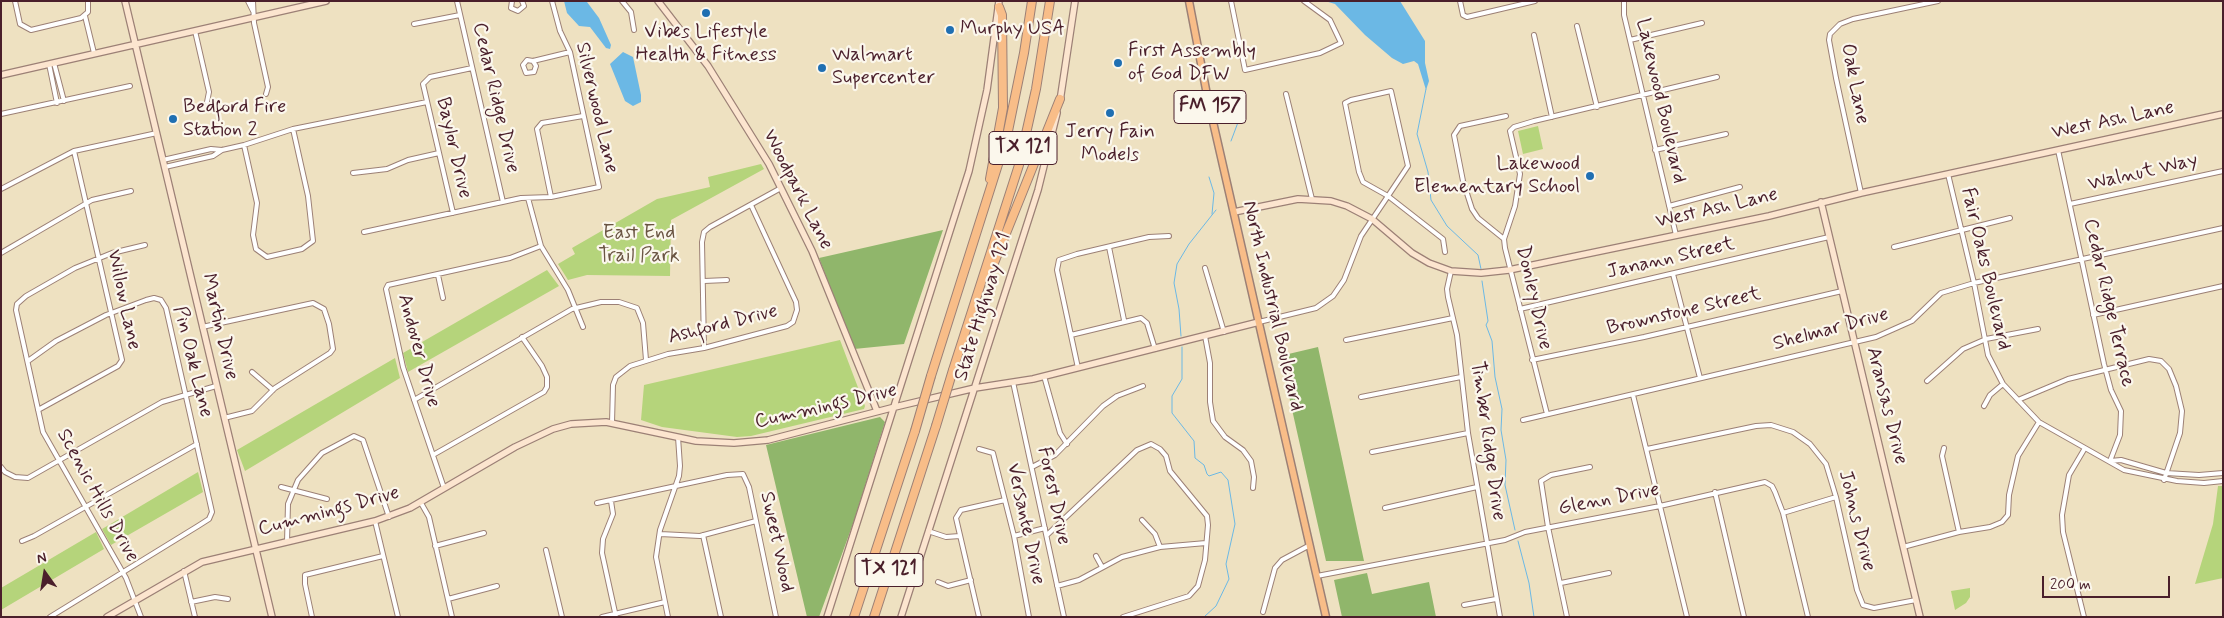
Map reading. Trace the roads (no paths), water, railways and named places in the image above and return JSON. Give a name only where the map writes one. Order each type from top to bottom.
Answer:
[{"type":"highway","name":"TX 121","points":[[854,616],[916,431],[1007,136],[1024,53],[1032,1]]},
{"type":"highway","name":"TX 121","points":[[874,617],[1019,165],[1044,50],[1050,1]]},
{"type":"highway","points":[[965,272],[964,265],[995,158],[1003,108],[1002,15],[999,4]]},
{"type":"highway","points":[[979,292],[985,284],[1060,99]]},
{"type":"main road","name":"North Industrial Boulevard","points":[[1189,1],[1234,212],[1326,617]]},
{"type":"street","points":[[15,1],[18,21],[26,30],[85,16]]},
{"type":"street","points":[[88,1],[88,12],[85,16],[94,53]]},
{"type":"street","name":"Martin Drive","points":[[126,1],[272,617]]},
{"type":"street","points":[[248,1],[253,14],[268,87],[266,94]]},
{"type":"street","points":[[253,1],[253,14]]},
{"type":"street","points":[[1,75],[195,31],[253,14],[326,1]]},
{"type":"street","name":"Cedar Ridge Drive","points":[[457,1],[504,202]]},
{"type":"street","points":[[512,1],[511,8],[518,11],[524,6],[522,1]]},
{"type":"street","name":"Silverwood Lane","points":[[551,197],[599,187],[570,52],[560,31],[552,1]]},
{"type":"street","points":[[622,1],[631,12],[634,30]]},
{"type":"street","name":"Woodpark Lane","points":[[658,1],[708,66],[769,164],[812,251],[877,411]]},
{"type":"street","name":"State Highway 121","points":[[901,617],[1038,190],[1060,99],[1075,1]]},
{"type":"street","points":[[1231,1],[1245,70],[1320,53],[1341,43],[1330,20],[1304,1]]},
{"type":"street","points":[[1460,1],[1463,15],[1468,18],[1535,1]]},
{"type":"street","name":"Lakewood Boulevard","points":[[1624,1],[1624,15],[1676,236]]},
{"type":"street","name":"Oak Lane","points":[[1861,193],[1834,70],[1829,40],[1830,34],[1840,24],[1853,19],[1938,1]]},
{"type":"street","points":[[827,617],[896,407],[969,170],[986,90],[999,4]]},
{"type":"street","points":[[414,24],[460,15]]},
{"type":"street","points":[[1630,40],[1702,23]]},
{"type":"street","points":[[1577,26],[1596,107]]},
{"type":"street","points":[[195,31],[209,92],[207,102]]},
{"type":"street","points":[[1534,35],[1552,117],[1716,78]]},
{"type":"street","points":[[533,61],[570,52]]},
{"type":"street","points":[[51,64],[64,101]]},
{"type":"street","points":[[51,64],[57,103]]},
{"type":"street","name":"Baylor Drive","points":[[453,213],[423,84],[430,76],[472,68]]},
{"type":"street","points":[[1,114],[130,86]]},
{"type":"street","points":[[1259,322],[1309,310],[1334,296],[1344,280],[1361,236],[1372,220],[1388,196],[1408,166],[1391,91],[1345,103],[1359,172],[1364,182],[1388,196],[1443,239],[1445,252]]},
{"type":"street","points":[[1286,94],[1312,199]]},
{"type":"street","points":[[164,164],[213,156],[222,150],[293,129],[427,102]]},
{"type":"street","name":"West Ash Lane","points":[[1234,212],[1287,201],[1312,199],[1347,206],[1372,220],[1412,253],[1429,263],[1452,271],[1482,273],[1509,270],[1676,236],[1861,193],[2223,114]]},
{"type":"street","points":[[364,232],[504,202],[551,197],[536,129],[542,123],[583,116]]},
{"type":"street","points":[[1504,239],[1478,218],[1472,208],[1454,135],[1460,126],[1506,116]]},
{"type":"street","name":"Donley Drive","points":[[1547,414],[1509,270],[1504,239],[1514,206],[1520,174],[1510,131],[1514,127],[1552,117]]},
{"type":"street","points":[[244,145],[257,204],[253,235],[256,249],[267,257],[302,249],[313,241],[308,196],[293,129]]},
{"type":"street","points":[[1,189],[74,151],[157,133]]},
{"type":"street","points":[[1655,150],[1726,134]]},
{"type":"street","name":"Cedar Ridge Terrace","points":[[2058,150],[2105,370],[2122,416],[2120,435],[2110,460]]},
{"type":"street","name":"Willow Lane","points":[[38,410],[120,364],[122,357],[74,151]]},
{"type":"street","points":[[353,174],[387,169],[408,160],[439,153]]},
{"type":"street","name":"Walnut Way","points":[[2070,204],[2223,171]]},
{"type":"street","name":"Fair Oaks Boulevard","points":[[1948,174],[1974,282],[1988,356],[2003,384],[2039,422],[2110,460],[2124,470],[2164,480],[2212,483],[2223,481]]},
{"type":"street","points":[[1669,206],[1740,187]]},
{"type":"street","points":[[704,348],[702,242],[704,232],[781,188]]},
{"type":"street","points":[[1,253],[86,202],[131,191]]},
{"type":"street","points":[[528,198],[541,246],[563,280],[583,327]]},
{"type":"street","name":"Aransas Drive","points":[[1821,202],[1920,617]]},
{"type":"street","name":"Ashford Drive","points":[[612,423],[613,385],[616,377],[630,366],[646,360],[704,348],[787,326],[796,316],[796,302],[792,291],[752,205]]},
{"type":"street","points":[[1894,247],[2010,218]]},
{"type":"street","name":"Shelmar Drive","points":[[1523,420],[1876,337],[1905,326],[1941,293],[1974,282],[2223,228]]},
{"type":"street","points":[[1078,368],[1057,270],[1058,262],[1062,258],[1149,237],[1169,236]]},
{"type":"street","name":"Janann Street","points":[[1520,309],[1829,237]]},
{"type":"street","points":[[100,258],[145,245]]},
{"type":"street","name":"Andover Drive","points":[[444,488],[404,367],[386,289],[388,285],[438,276],[510,258],[541,246]]},
{"type":"street","points":[[1109,247],[1124,320]]},
{"type":"street","name":"Scenic Hills Drive","points":[[100,258],[75,268],[17,304],[16,310],[43,432],[123,571],[141,617]]},
{"type":"street","points":[[1205,268],[1224,332]]},
{"type":"street","name":"Timber Ridge Drive","points":[[1452,271],[1447,289],[1454,318],[1468,433],[1500,617]]},
{"type":"street","points":[[1673,274],[1700,378]]},
{"type":"street","points":[[438,276],[443,298]]},
{"type":"street","points":[[704,281],[727,280]]},
{"type":"street","points":[[2093,315],[2223,286]]},
{"type":"street","name":"Brownstone Street","points":[[1532,360],[1842,290]]},
{"type":"street","name":"Pin Oak Lane","points":[[28,361],[56,341],[112,312],[154,298],[164,302],[211,505],[210,518],[123,571]]},
{"type":"street","points":[[414,400],[576,308],[601,302],[618,302],[637,308],[642,323],[646,360]]},
{"type":"street","points":[[202,327],[277,309],[312,303],[320,305],[326,312],[329,324],[332,351],[272,390],[252,411],[224,418]]},
{"type":"street","points":[[1346,340],[1454,318]]},
{"type":"street","points":[[1071,335],[1124,320],[1143,319],[1151,332],[1155,349]]},
{"type":"street","name":"Cummings Drive","points":[[107,617],[202,562],[389,517],[422,503],[444,488],[515,447],[553,429],[571,424],[612,423],[696,441],[734,443],[768,440],[877,411],[976,388],[1044,376],[1259,322]]},
{"type":"street","points":[[1927,381],[1963,349],[1986,339],[2038,329]]},
{"type":"street","points":[[1205,336],[1210,371],[1210,402],[1213,421],[1225,437],[1243,450],[1251,461],[1254,477],[1253,488]]},
{"type":"street","points":[[433,454],[544,392],[547,387],[547,377],[542,366],[522,337]]},
{"type":"street","points":[[2018,400],[2068,379],[2149,359],[2161,361],[2169,369],[2182,402],[2180,433],[2164,480]]},
{"type":"street","points":[[252,372],[272,390]]},
{"type":"street","points":[[1044,376],[1060,433],[1067,444]]},
{"type":"street","points":[[1361,397],[1461,377]]},
{"type":"street","name":"Forest Drive","points":[[1013,382],[1064,617]]},
{"type":"street","points":[[1984,406],[1990,395],[2003,384]]},
{"type":"street","points":[[1,467],[10,475],[24,479],[162,402],[185,393],[216,386]]},
{"type":"street","points":[[1032,468],[1048,460],[1067,444],[1103,406],[1117,396],[1143,386]]},
{"type":"street","points":[[1633,395],[1687,617]]},
{"type":"street","points":[[1903,546],[1959,532],[1990,528],[2002,522],[2008,515],[2014,468],[2027,440],[2039,422]]},
{"type":"street","name":"Johns Drive","points":[[1646,449],[1731,430],[1771,425],[1793,432],[1820,455],[1826,464],[1836,497],[1857,590],[1863,605],[1874,608],[1916,600]]},
{"type":"street","points":[[1372,452],[1468,433]]},
{"type":"street","points":[[287,542],[286,522],[292,490],[304,470],[322,452],[347,438],[358,436],[363,440],[389,517]]},
{"type":"street","points":[[668,617],[657,567],[660,534],[680,466],[678,437]]},
{"type":"street","points":[[22,541],[197,444]]},
{"type":"street","points":[[1047,535],[1137,450],[1151,444],[1160,449],[1166,456],[1170,471],[1207,516],[1205,560],[1198,586],[1188,596],[1123,617]]},
{"type":"street","points":[[1944,448],[1942,456],[1959,532]]},
{"type":"street","points":[[2084,617],[2063,532],[2062,515],[2069,475],[2085,448]]},
{"type":"street","name":"Versante Drive","points":[[979,449],[994,453],[1014,536],[1029,617]]},
{"type":"street","name":"Fair Oaks Boulevard","points":[[2110,460],[2121,460],[2166,473],[2223,474]]},
{"type":"street","points":[[1567,617],[1548,528],[1541,481],[1550,475],[1590,467]]},
{"type":"street","name":"Sweet Wood","points":[[675,486],[738,473],[742,474],[749,487],[776,617]]},
{"type":"street","points":[[2212,475],[2212,483]]},
{"type":"street","name":"Glenn Drive","points":[[1317,576],[1487,544],[1548,528],[1660,506],[1765,482],[1772,486],[1776,492],[1783,513],[1808,617]]},
{"type":"street","points":[[597,503],[675,486]]},
{"type":"street","points":[[281,487],[327,499]]},
{"type":"street","points":[[1385,508],[1477,487]]},
{"type":"street","points":[[1715,492],[1744,617]]},
{"type":"street","points":[[1783,513],[1836,497]]},
{"type":"street","points":[[980,617],[956,518],[961,510],[1005,500]]},
{"type":"street","points":[[611,501],[613,514],[603,539],[602,553],[616,615]]},
{"type":"street","points":[[422,503],[429,517],[452,617]]},
{"type":"street","points":[[1142,520],[1155,534],[1160,547]]},
{"type":"street","points":[[375,521],[398,617]]},
{"type":"street","points":[[660,534],[685,537],[703,535],[756,521]]},
{"type":"street","points":[[1014,536],[1045,528]]},
{"type":"street","points":[[928,531],[946,537],[960,536]]},
{"type":"street","points":[[435,546],[484,533]]},
{"type":"street","points":[[703,535],[721,617]]},
{"type":"street","points":[[1057,586],[1079,580],[1122,557],[1160,547],[1206,543]]},
{"type":"street","points":[[1263,612],[1275,568],[1288,557],[1310,545]]},
{"type":"street","points":[[546,550],[562,617]]},
{"type":"street","points":[[312,617],[304,584],[305,575],[383,556]]},
{"type":"street","points":[[1096,556],[1102,567]]},
{"type":"street","points":[[50,617],[123,571]]},
{"type":"street","points":[[184,571],[195,617]]},
{"type":"street","points":[[1561,583],[1609,573]]},
{"type":"street","points":[[938,582],[948,586],[971,580]]},
{"type":"street","points":[[448,599],[497,586]]},
{"type":"street","points":[[191,602],[215,597],[228,599]]},
{"type":"street","points":[[1464,605],[1496,599]]},
{"type":"street","points":[[602,617],[665,602]]},
{"type":"water","points":[[564,1],[587,2],[599,18],[611,45],[610,49],[606,48],[590,27],[579,26],[567,13]]},
{"type":"water","points":[[1325,1],[1400,1],[1425,41],[1425,63],[1429,81],[1426,90],[1418,64],[1414,61],[1403,64],[1392,58],[1365,35],[1335,4]]},
{"type":"water","points":[[623,52],[633,57],[641,95],[641,102],[633,106],[625,101],[610,64]]},
{"type":"waterway","points":[[1426,89],[1417,134],[1428,172],[1431,200],[1447,226],[1478,255],[1481,269]]},
{"type":"waterway","points":[[1231,141],[1240,117],[1239,92]]},
{"type":"waterway","points":[[1209,177],[1214,193],[1212,214]]},
{"type":"waterway","points":[[1181,336],[1179,309],[1174,283],[1177,264],[1189,244],[1216,210]]},
{"type":"waterway","points":[[1482,281],[1488,321],[1486,325],[1492,341],[1495,377],[1502,409],[1501,430],[1506,460],[1505,485],[1515,530]]},
{"type":"waterway","points":[[1182,347],[1182,379],[1172,396],[1172,413],[1194,441],[1195,458],[1204,465],[1207,474],[1209,476],[1221,472],[1228,480],[1235,524],[1226,564],[1229,579],[1216,606],[1204,617]]},
{"type":"waterway","points":[[1518,541],[1529,583],[1534,617]]},
{"type":"place","name":"Vibes Lifestyle Health & Fitness","points":[[706,13]]},
{"type":"place","name":"Murphy USA","points":[[950,30]]},
{"type":"place","name":"First Assembly of God DFW","points":[[1118,63]]},
{"type":"place","name":"Walmart Supercenter","points":[[822,68]]},
{"type":"place","name":"Jerry Fain Models","points":[[1110,113]]},
{"type":"place","name":"Bedford Fire Station 2","points":[[173,119]]},
{"type":"place","name":"Lakewood Elementary School","points":[[1590,176]]},
{"type":"park label","name":"East End Trail Park","points":[[639,246]]}]
